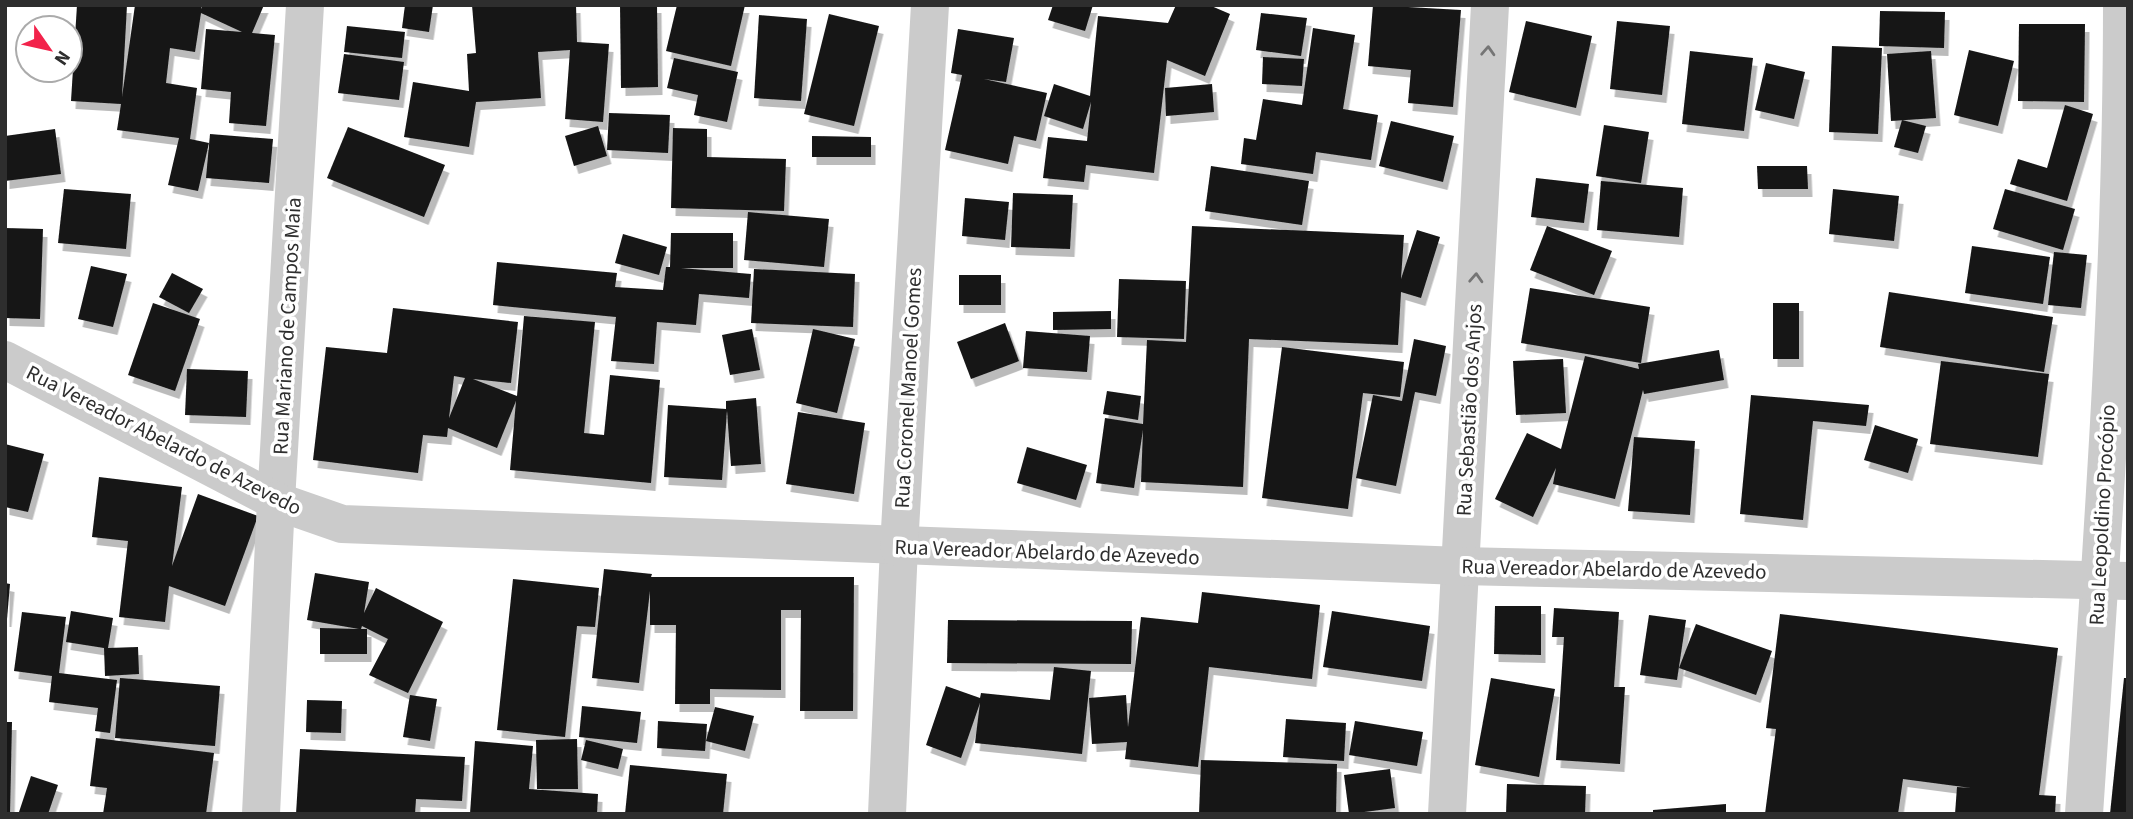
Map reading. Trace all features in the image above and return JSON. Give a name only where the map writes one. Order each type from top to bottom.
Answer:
[{"type":"street","name":"Rua Mariano de Campos Maia","points":[[261,814],[305,5]]},
{"type":"street","name":"Rua Coronel Manoel Gomes","points":[[887,814],[899,547],[930,5]]},
{"type":"street","name":"Rua Sebastião dos Anjos","points":[[1447,814],[1490,5]]},
{"type":"street","name":"Rua Leopoldino Procópio","points":[[2084,814],[2114,580],[2125,116],[2122,5]]},
{"type":"street","name":"Rua Vereador Abelardo de Azevedo","points":[[5,360],[276,501],[342,524],[1461,566],[2114,580]]},
{"type":"building","points":[[77,5],[127,5],[122,97],[135,5],[202,5],[201,9],[203,5],[264,5],[252,33],[275,35],[266,126],[229,123],[231,92],[201,89],[206,29],[242,32],[201,13],[195,52],[170,48],[166,83],[197,88],[190,139],[209,143],[198,191],[168,185],[179,138],[117,130],[121,104],[71,101],[72,84],[84,84],[84,14],[76,14]]},
{"type":"building","points":[[405,5],[433,5],[429,32],[402,28]]},
{"type":"building","points":[[472,5],[576,5],[577,42],[609,44],[603,122],[565,119],[570,50],[538,52],[541,98],[476,102],[469,147],[404,137],[413,82],[469,91],[467,54],[476,53]]},
{"type":"building","points":[[620,5],[657,5],[658,87],[621,88]]},
{"type":"building","points":[[677,5],[745,5],[731,66],[666,51]]},
{"type":"building","points":[[1053,5],[1093,5],[1085,31],[1048,20]]},
{"type":"building","points":[[1176,5],[1209,5],[1230,14],[1205,76],[1167,60],[1154,173],[1086,165],[1084,182],[1043,178],[1048,137],[1087,141],[1091,102],[1083,129],[1044,116],[1054,84],[1090,96],[1098,16],[1168,23]]},
{"type":"building","points":[[1373,5],[1461,10],[1453,107],[1408,103],[1411,70],[1368,66]]},
{"type":"building","points":[[1880,11],[1945,12],[1944,48],[1879,46]]},
{"type":"building","points":[[1261,13],[1307,18],[1301,56],[1256,50]]},
{"type":"building","points":[[829,14],[879,26],[854,126],[804,114]]},
{"type":"building","points":[[759,15],[807,19],[801,101],[754,98]]},
{"type":"building","points":[[1526,21],[1592,36],[1576,108],[1509,92]]},
{"type":"building","points":[[1617,21],[1670,26],[1662,95],[1610,89]]},
{"type":"building","points":[[2019,24],[2085,24],[2084,102],[2018,101]]},
{"type":"building","points":[[347,26],[405,32],[402,58],[344,52]]},
{"type":"building","points":[[1313,28],[1355,35],[1343,109],[1378,115],[1371,160],[1316,152],[1313,174],[1241,164],[1244,138],[1256,140],[1263,99],[1302,105]]},
{"type":"building","points":[[958,29],[1014,38],[1006,82],[984,79],[1047,93],[1036,141],[1014,136],[1008,164],[945,150],[962,75],[951,73]]},
{"type":"building","points":[[1832,46],[1882,48],[1878,134],[1829,132]]},
{"type":"building","points":[[1969,50],[2014,61],[1998,126],[1954,115]]},
{"type":"building","points":[[1690,51],[1753,58],[1744,131],[1682,124]]},
{"type":"building","points":[[1931,51],[1936,118],[1891,121],[1887,54]]},
{"type":"building","points":[[344,54],[404,62],[399,100],[338,93]]},
{"type":"building","points":[[1263,57],[1304,59],[1302,86],[1262,84]]},
{"type":"building","points":[[674,58],[738,72],[727,122],[694,115],[698,95],[667,88]]},
{"type":"building","points":[[1766,63],[1805,72],[1794,119],[1755,110]]},
{"type":"building","points":[[1212,84],[1214,112],[1166,116],[1165,88]]},
{"type":"building","points":[[2065,105],[2093,114],[2067,201],[2010,184],[2018,159],[2047,168]]},
{"type":"building","points":[[609,113],[670,115],[668,153],[607,150]]},
{"type":"building","points":[[1902,120],[1926,126],[1918,153],[1894,147]]},
{"type":"building","points":[[1391,121],[1454,136],[1443,182],[1379,166]]},
{"type":"building","points":[[1604,125],[1649,132],[1641,183],[1596,176]]},
{"type":"building","points":[[598,126],[607,156],[574,166],[565,136]]},
{"type":"building","points":[[348,127],[445,165],[424,217],[327,178]]},
{"type":"building","points":[[673,128],[707,129],[707,157],[786,159],[784,211],[671,208]]},
{"type":"building","points":[[55,129],[61,174],[5,181],[5,136]]},
{"type":"building","points":[[210,134],[273,139],[269,183],[206,178]]},
{"type":"building","points":[[812,136],[871,137],[871,157],[812,157]]},
{"type":"building","points":[[1211,166],[1309,181],[1302,225],[1205,211]]},
{"type":"building","points":[[1757,166],[1807,166],[1808,189],[1758,189]]},
{"type":"building","points":[[1536,178],[1589,184],[1584,223],[1531,217]]},
{"type":"building","points":[[1601,181],[1683,188],[1679,237],[1597,230]]},
{"type":"building","points":[[64,189],[131,194],[126,249],[58,243]]},
{"type":"building","points":[[1833,189],[1899,196],[1894,241],[1829,234]]},
{"type":"building","points":[[2005,189],[2075,209],[2063,250],[1993,229]]},
{"type":"building","points":[[1013,193],[1073,195],[1070,249],[1011,247]]},
{"type":"building","points":[[965,198],[1009,202],[1005,240],[962,236]]},
{"type":"building","points":[[748,212],[829,219],[824,267],[744,260]]},
{"type":"building","points":[[1192,226],[1404,235],[1401,279],[1417,230],[1440,237],[1421,298],[1401,292],[1398,345],[1249,339],[1243,487],[1141,482],[1143,430],[1134,488],[1096,483],[1105,418],[1143,424],[1147,340],[1186,342]]},
{"type":"building","points":[[1547,226],[1612,251],[1594,295],[1530,270]]},
{"type":"building","points":[[5,228],[43,229],[40,319],[5,318]]},
{"type":"building","points":[[671,233],[733,233],[733,268],[681,268],[751,274],[749,298],[699,294],[696,325],[657,322],[654,364],[611,361],[616,317],[493,305],[497,262],[617,273],[615,287],[663,290],[666,267],[670,267]]},
{"type":"building","points":[[623,234],[667,247],[659,275],[615,263]]},
{"type":"building","points":[[1972,246],[2050,257],[2043,304],[1965,293]]},
{"type":"building","points":[[2054,252],[2087,255],[2081,308],[2048,305]]},
{"type":"building","points":[[91,266],[127,274],[113,327],[78,319]]},
{"type":"building","points":[[754,269],[855,274],[853,327],[751,323]]},
{"type":"building","points":[[172,273],[203,289],[189,313],[159,297]]},
{"type":"building","points":[[959,275],[1001,275],[1001,305],[959,305]]},
{"type":"building","points":[[1119,279],[1186,281],[1184,339],[1117,337]]},
{"type":"building","points":[[1530,288],[1650,307],[1641,363],[1521,343]]},
{"type":"building","points":[[1889,292],[2053,317],[2044,372],[1880,347]]},
{"type":"building","points":[[153,303],[200,319],[175,391],[128,375]]},
{"type":"building","points":[[1773,303],[1799,303],[1799,359],[1773,359]]},
{"type":"building","points":[[393,308],[518,322],[511,383],[473,379],[517,396],[524,316],[595,322],[584,433],[604,435],[610,375],[660,380],[651,483],[510,470],[516,401],[497,448],[448,428],[447,437],[423,435],[418,473],[313,460],[326,347],[387,353]],"holes":[[[454,376],[465,378],[449,418]]]},
{"type":"building","points":[[1111,311],[1111,329],[1053,330],[1053,312]]},
{"type":"building","points":[[1005,323],[1019,361],[971,379],[957,342]]},
{"type":"building","points":[[752,329],[760,370],[730,375],[722,335]]},
{"type":"building","points":[[813,329],[855,339],[837,413],[796,403]]},
{"type":"building","points":[[1026,331],[1090,336],[1087,372],[1023,368]]},
{"type":"building","points":[[1414,339],[1446,346],[1436,396],[1415,392],[1396,486],[1356,478],[1373,395],[1402,401]]},
{"type":"building","points":[[1282,347],[1404,362],[1400,397],[1363,393],[1348,509],[1262,498]]},
{"type":"building","points":[[1719,350],[1724,380],[1644,394],[1643,390],[1615,499],[1553,484],[1556,468],[1533,517],[1495,499],[1527,433],[1561,449],[1585,356],[1639,369],[1638,364]]},
{"type":"building","points":[[1563,359],[1566,413],[1516,415],[1513,361]]},
{"type":"building","points":[[1941,361],[2049,374],[2038,457],[1930,444]]},
{"type":"building","points":[[187,369],[248,371],[246,417],[185,415]]},
{"type":"building","points":[[1107,391],[1141,396],[1138,420],[1103,414]]},
{"type":"building","points":[[1751,395],[1869,405],[1866,426],[1813,421],[1803,520],[1740,514]]},
{"type":"building","points":[[756,398],[761,464],[731,466],[727,411],[722,480],[664,477],[668,405],[726,409],[726,401]]},
{"type":"building","points":[[798,412],[865,423],[854,494],[786,484]]},
{"type":"building","points":[[1875,425],[1918,439],[1908,473],[1864,460]]},
{"type":"building","points":[[1634,437],[1695,441],[1690,515],[1628,511]]},
{"type":"building","points":[[5,444],[44,454],[28,512],[5,507]]},
{"type":"building","points":[[1027,447],[1087,465],[1076,500],[1017,483]]},
{"type":"building","points":[[99,477],[182,487],[172,566],[198,494],[258,516],[225,606],[169,586],[165,622],[119,617],[128,541],[92,537]]},
{"type":"building","points":[[604,569],[652,574],[651,577],[854,577],[853,711],[800,711],[801,610],[781,610],[781,690],[710,689],[710,704],[675,704],[676,625],[650,625],[650,591],[639,683],[592,678]]},
{"type":"building","points":[[315,573],[369,582],[364,613],[376,588],[443,622],[408,693],[369,675],[388,639],[362,626],[361,629],[367,629],[367,654],[320,654],[320,628],[359,629],[307,620]]},
{"type":"building","points":[[513,579],[599,588],[595,627],[577,626],[565,737],[497,730]]},
{"type":"building","points":[[5,583],[10,584],[7,619],[5,619]]},
{"type":"building","points":[[1202,592],[1320,605],[1312,679],[1209,667],[1198,767],[1125,759],[1127,742],[1092,744],[1089,698],[1126,695],[1128,727],[1141,617],[1198,623]]},
{"type":"building","points":[[1495,606],[1541,606],[1541,655],[1494,654]]},
{"type":"building","points":[[1554,608],[1619,612],[1614,687],[1625,687],[1620,764],[1556,760],[1564,637],[1552,637]]},
{"type":"building","points":[[71,611],[113,618],[108,648],[138,647],[139,674],[105,676],[104,648],[66,642]]},
{"type":"building","points":[[1332,611],[1430,626],[1422,681],[1323,667]]},
{"type":"building","points":[[22,612],[66,617],[59,673],[117,680],[110,733],[95,731],[98,708],[49,702],[52,676],[14,671]]},
{"type":"building","points":[[1780,614],[2058,648],[2039,795],[2056,796],[2055,814],[1955,814],[1957,787],[1971,788],[1903,779],[1898,814],[1765,814],[1776,729],[1766,728]]},
{"type":"building","points":[[1649,615],[1686,620],[1677,680],[1640,675]]},
{"type":"building","points":[[948,620],[1132,621],[1131,664],[947,663]]},
{"type":"building","points":[[1696,624],[1772,651],[1756,695],[1679,668]]},
{"type":"building","points":[[1054,667],[1091,671],[1082,754],[975,743],[980,703],[961,758],[926,745],[946,686],[980,698],[981,693],[1050,700]]},
{"type":"building","points":[[120,678],[220,686],[215,746],[115,738]]},
{"type":"building","points":[[1491,678],[1555,689],[1539,777],[1475,765]]},
{"type":"building","points":[[2124,678],[2128,678],[2128,814],[2110,814]]},
{"type":"building","points":[[410,695],[437,699],[430,741],[403,737]]},
{"type":"building","points":[[307,700],[342,701],[341,733],[306,732]]},
{"type":"building","points":[[582,706],[641,712],[637,743],[579,737]]},
{"type":"building","points":[[715,707],[754,716],[745,751],[706,741]]},
{"type":"building","points":[[1286,719],[1346,723],[1344,761],[1283,757]]},
{"type":"building","points":[[658,721],[707,724],[705,751],[657,748]]},
{"type":"building","points":[[1355,721],[1423,732],[1417,766],[1349,755]]},
{"type":"building","points":[[5,722],[12,722],[10,814],[5,814]]},
{"type":"building","points":[[96,738],[214,753],[206,814],[103,814],[107,788],[90,786]]},
{"type":"building","points":[[577,739],[578,789],[537,789],[536,740]]},
{"type":"building","points":[[586,740],[623,749],[618,769],[581,760]]},
{"type":"building","points":[[475,741],[533,746],[529,789],[598,794],[597,814],[470,814]]},
{"type":"building","points":[[300,749],[465,757],[462,801],[416,799],[415,814],[296,814]]},
{"type":"building","points":[[1201,760],[1337,764],[1336,814],[1199,814]]},
{"type":"building","points":[[630,765],[727,774],[723,814],[625,814]]},
{"type":"building","points":[[1390,769],[1395,808],[1349,814],[1344,775]]},
{"type":"building","points":[[31,776],[58,785],[48,814],[19,812]]},
{"type":"building","points":[[1507,784],[1586,786],[1585,814],[1506,814]]},
{"type":"building","points":[[1726,804],[1726,814],[1653,814],[1653,810]]}]
